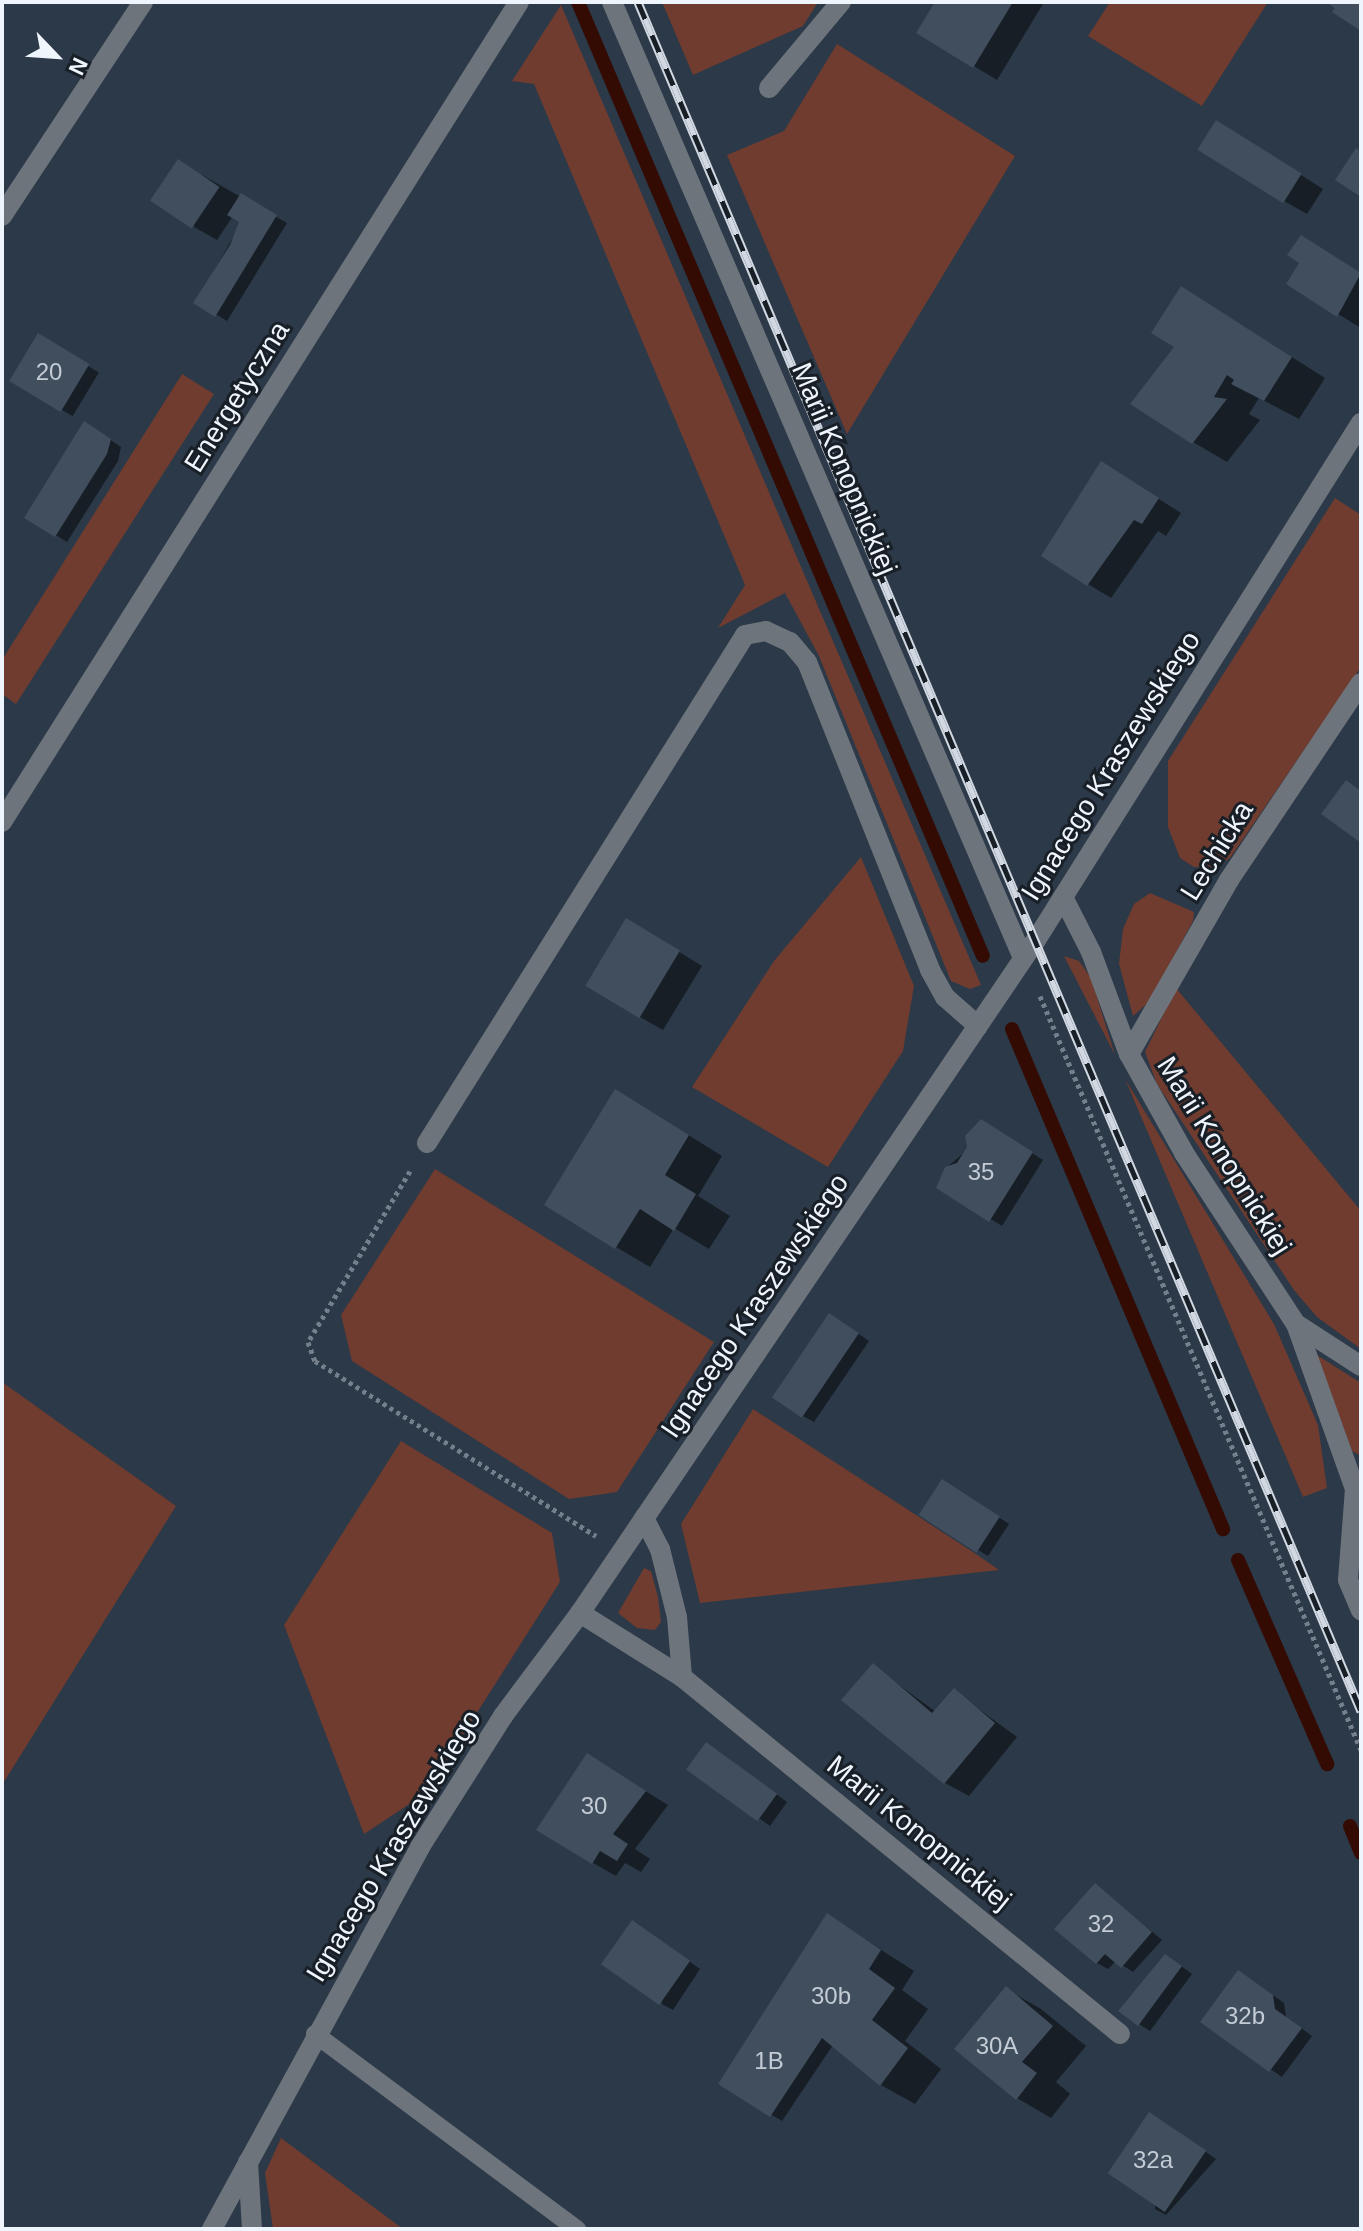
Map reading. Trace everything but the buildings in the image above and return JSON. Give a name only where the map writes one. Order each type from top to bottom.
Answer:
[{"type":"street","points":[[2,216],[143,2]]},
{"type":"street","name":"Energetyczna","points":[[2,822],[519,2]]},
{"type":"street","name":"Marii Konopnickiej","points":[[612,2],[1023,958]]},
{"type":"street","points":[[769,88],[841,2]]},
{"type":"street","name":"Ignacego Kraszewskiego","points":[[212,2229],[315,2034],[478,1755],[622,1553],[978,1026],[1063,897],[1361,423]]},
{"type":"street","points":[[427,1143],[745,635],[766,631],[790,642],[807,662],[930,970],[945,997],[978,1026]]},
{"type":"street","name":"Lechicka","points":[[1129,1054],[1229,880],[1361,683]]},
{"type":"street","name":"Marii Konopnickiej","points":[[1063,897],[1091,952],[1129,1054],[1184,1153],[1296,1324],[1361,1366]]},
{"type":"street","points":[[1296,1324],[1358,1487],[1348,1580],[1361,1610]]},
{"type":"street","points":[[644,1518],[660,1549],[677,1617],[682,1677]]},
{"type":"street","name":"Marii Konopnickiej","points":[[580,1613],[682,1677],[1120,2034]]},
{"type":"street","points":[[248,2162],[252,2229]]},
{"type":"lane","points":[[315,2034],[577,2229]]},
{"type":"path","points":[[1023,958],[1361,1750]]},
{"type":"path","points":[[427,1143],[308,1342],[315,1361],[622,1553]]},
{"type":"shaded area","points":[[662,2],[818,2],[803,26],[693,75]]},
{"type":"shaded area","points":[[1110,2],[1268,2],[1202,106],[1088,36]]},
{"type":"shaded area","points":[[561,5],[981,985],[970,989],[951,981],[819,656],[785,593],[718,628],[745,585],[534,84],[512,81]]},
{"type":"shaded area","points":[[837,44],[1015,156],[847,434],[727,155],[784,131]]},
{"type":"shaded area","points":[[182,374],[214,394],[16,704],[2,694],[2,660]]},
{"type":"shaded area","points":[[1335,498],[1361,515],[1361,667],[1230,858],[1213,868],[1194,867],[1180,858],[1168,827],[1168,761]]},
{"type":"shaded area","points":[[861,857],[914,986],[903,1051],[828,1167],[692,1087],[774,961]]},
{"type":"shaded area","points":[[1150,893],[1194,912],[1193,921],[1149,1002],[1133,1016],[1119,964],[1123,929],[1134,904]]},
{"type":"shaded area","points":[[1064,956],[1079,961],[1091,978],[1115,1055]]},
{"type":"shaded area","points":[[1176,988],[1361,1211],[1361,1349],[1317,1317],[1294,1290],[1157,1084],[1145,1052]]},
{"type":"shaded area","points":[[1125,1079],[1274,1324],[1318,1425],[1327,1488],[1303,1497]]},
{"type":"shaded area","points":[[435,1169],[714,1342],[617,1492],[569,1499],[352,1361],[341,1315]]},
{"type":"shaded area","points":[[1317,1355],[1361,1383],[1361,1456],[1352,1451]]},
{"type":"shaded area","points":[[2,1382],[176,1506],[2,1785]]},
{"type":"shaded area","points":[[753,1409],[999,1570],[700,1603],[681,1524]]},
{"type":"shaded area","points":[[401,1441],[552,1533],[560,1582],[426,1793],[364,1834],[284,1625]]},
{"type":"shaded area","points":[[644,1568],[651,1571],[658,1597],[661,1622],[655,1630],[637,1628],[618,1613]]},
{"type":"shaded area","points":[[281,2138],[403,2229],[273,2229],[265,2173]]},
{"type":"waterway","points":[[578,2],[983,956]]},
{"type":"waterway","points":[[1012,1029],[1223,1529]]},
{"type":"waterway","points":[[1238,1560],[1327,1764]]},
{"type":"waterway","points":[[1350,1826],[1361,1853]]},
{"type":"railway","points":[[638,2],[1361,1711]]}]
